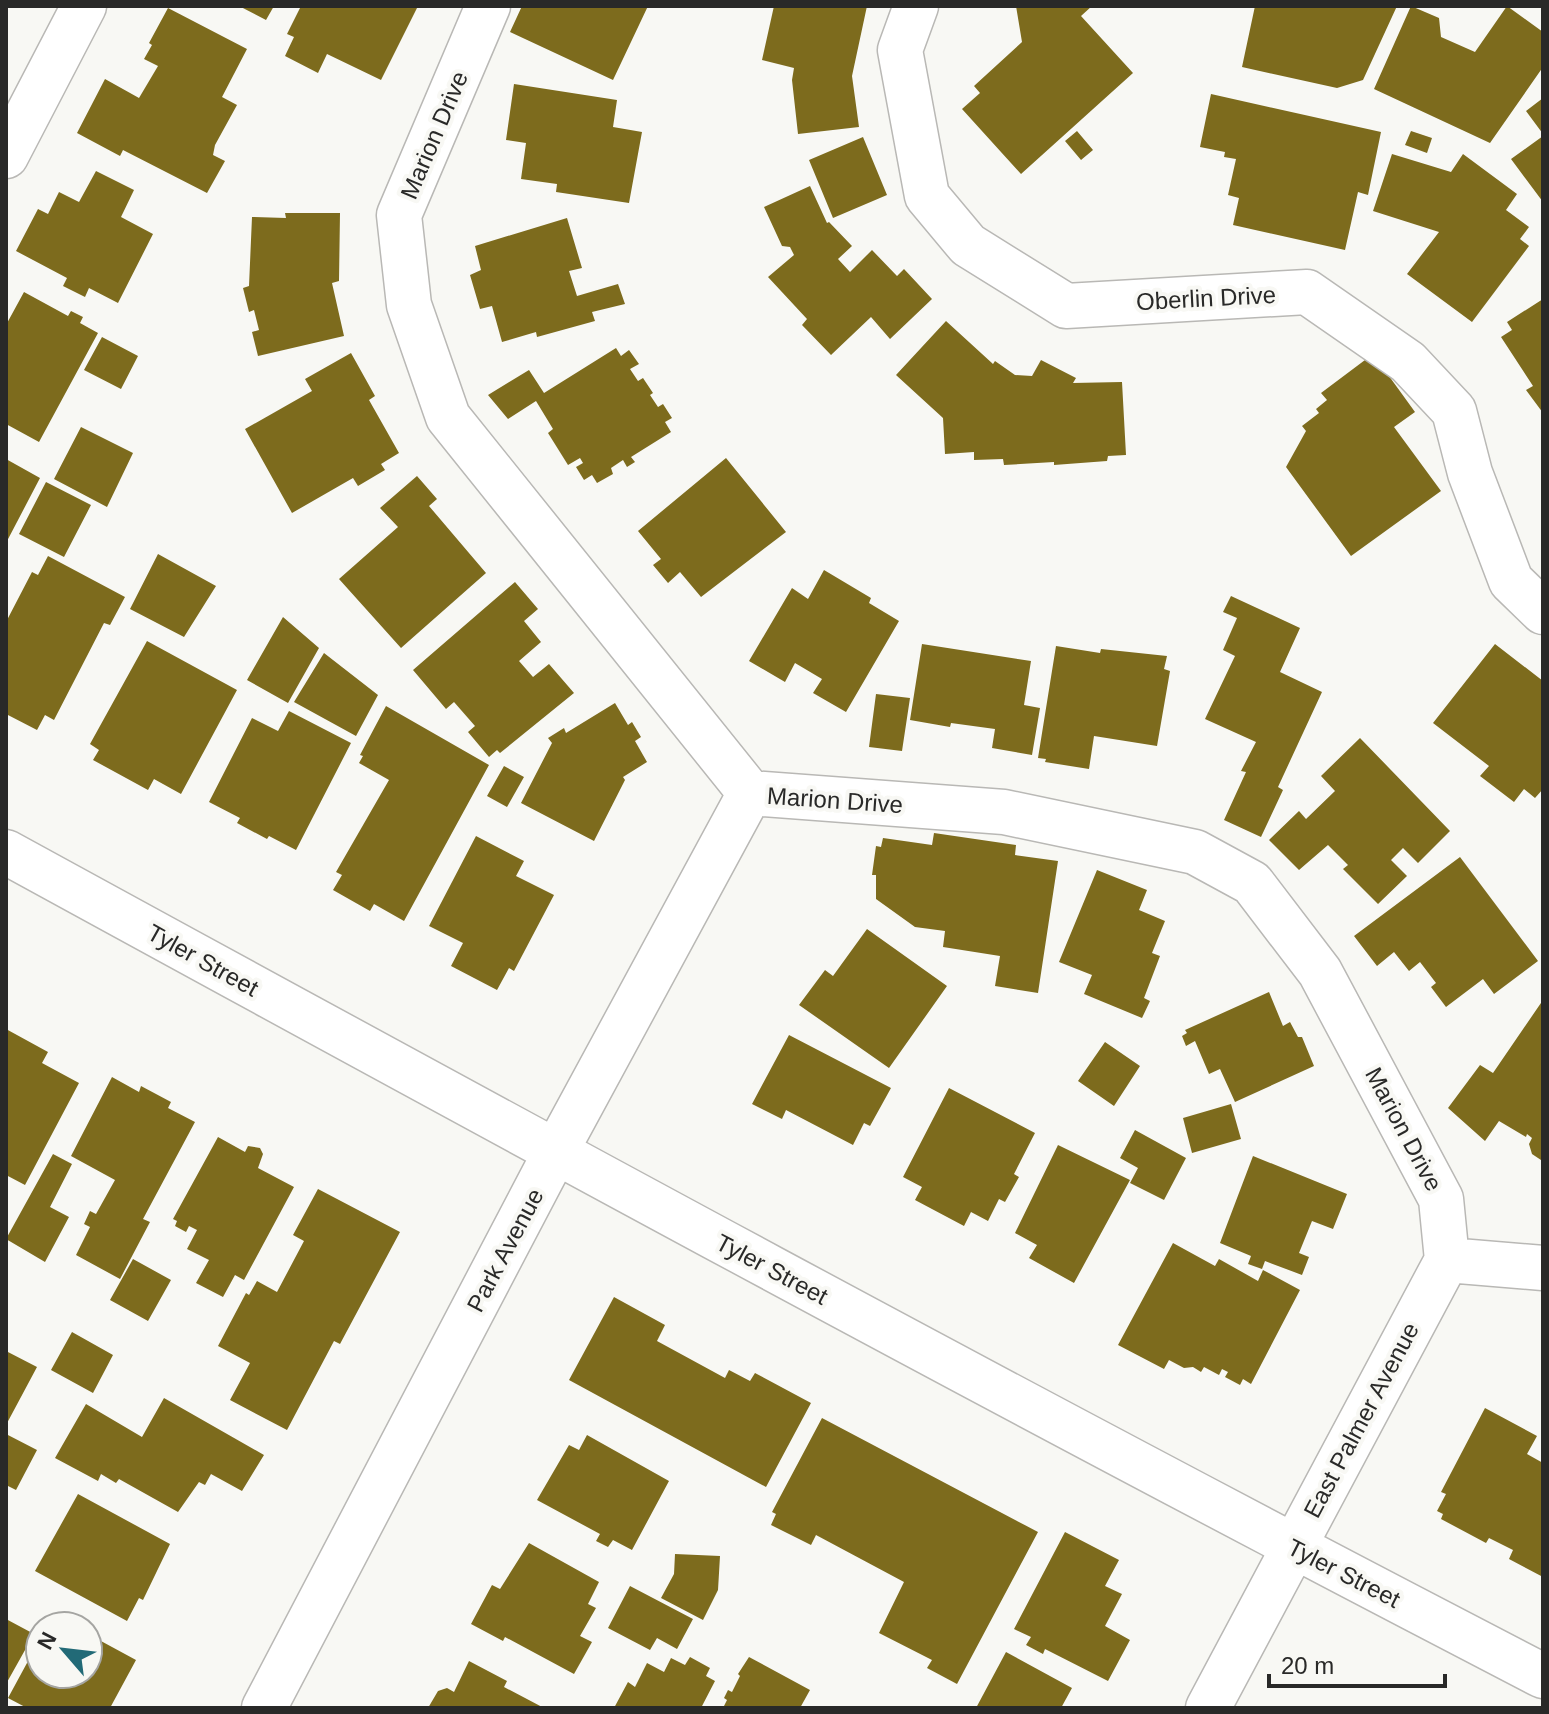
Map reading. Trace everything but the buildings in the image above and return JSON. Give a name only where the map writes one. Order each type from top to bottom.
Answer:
[{"type":"street","points":[[6,156],[84,6]]},
{"type":"street","name":"Marion Drive","points":[[488,6],[399,215],[409,305],[448,417],[750,793],[1004,812],[1195,852],[1252,883],[1320,972],[1441,1199],[1447,1260]]},
{"type":"street","name":"Oberlin Drive","points":[[916,6],[900,50],[927,196],[968,245],[1066,306],[1307,292],[1408,362],[1454,411],[1470,473],[1511,581],[1543,612]]},
{"type":"street","name":"Park Avenue","points":[[264,1708],[555,1153],[750,793]]},
{"type":"street","name":"Tyler Street","points":[[6,852],[555,1153],[1293,1547],[1543,1676]]},
{"type":"street","points":[[1447,1260],[1543,1268]]},
{"type":"street","name":"East Palmer Avenue","points":[[1208,1708],[1447,1260]]}]
